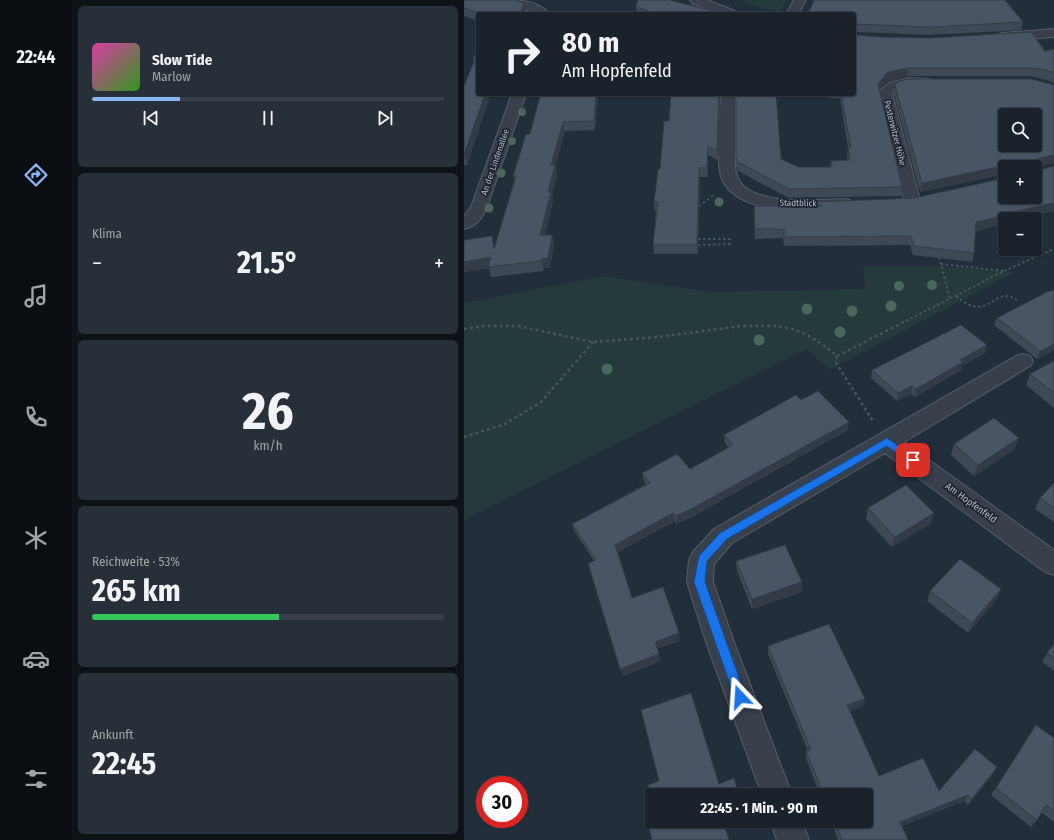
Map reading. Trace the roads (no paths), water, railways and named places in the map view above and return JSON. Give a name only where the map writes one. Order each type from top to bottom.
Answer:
[{"type":"street","points":[[507,0],[537,9],[541,12]]},
{"type":"street","points":[[696,0],[726,12]]},
{"type":"street","points":[[793,12],[800,0]]},
{"type":"street","points":[[989,38],[1054,33]]},
{"type":"street","name":"Pesterwitzer Höhe","points":[[893,202],[920,200],[885,92],[893,85],[907,82],[938,82]]},
{"type":"street","name":"An der Lindenallee","points":[[464,224],[474,217],[479,207],[518,96]]},
{"type":"street","name":"Stadtblick","points":[[728,96],[727,167],[730,179],[735,186],[751,196],[773,203],[860,203]]},
{"type":"street","points":[[774,788],[720,642],[700,582],[702,560],[723,536],[881,434],[1023,361]]},
{"type":"street","name":"Am Hopfenfeld","points":[[881,434],[1054,564]]},
{"type":"street","points":[[789,828],[793,840]]}]
